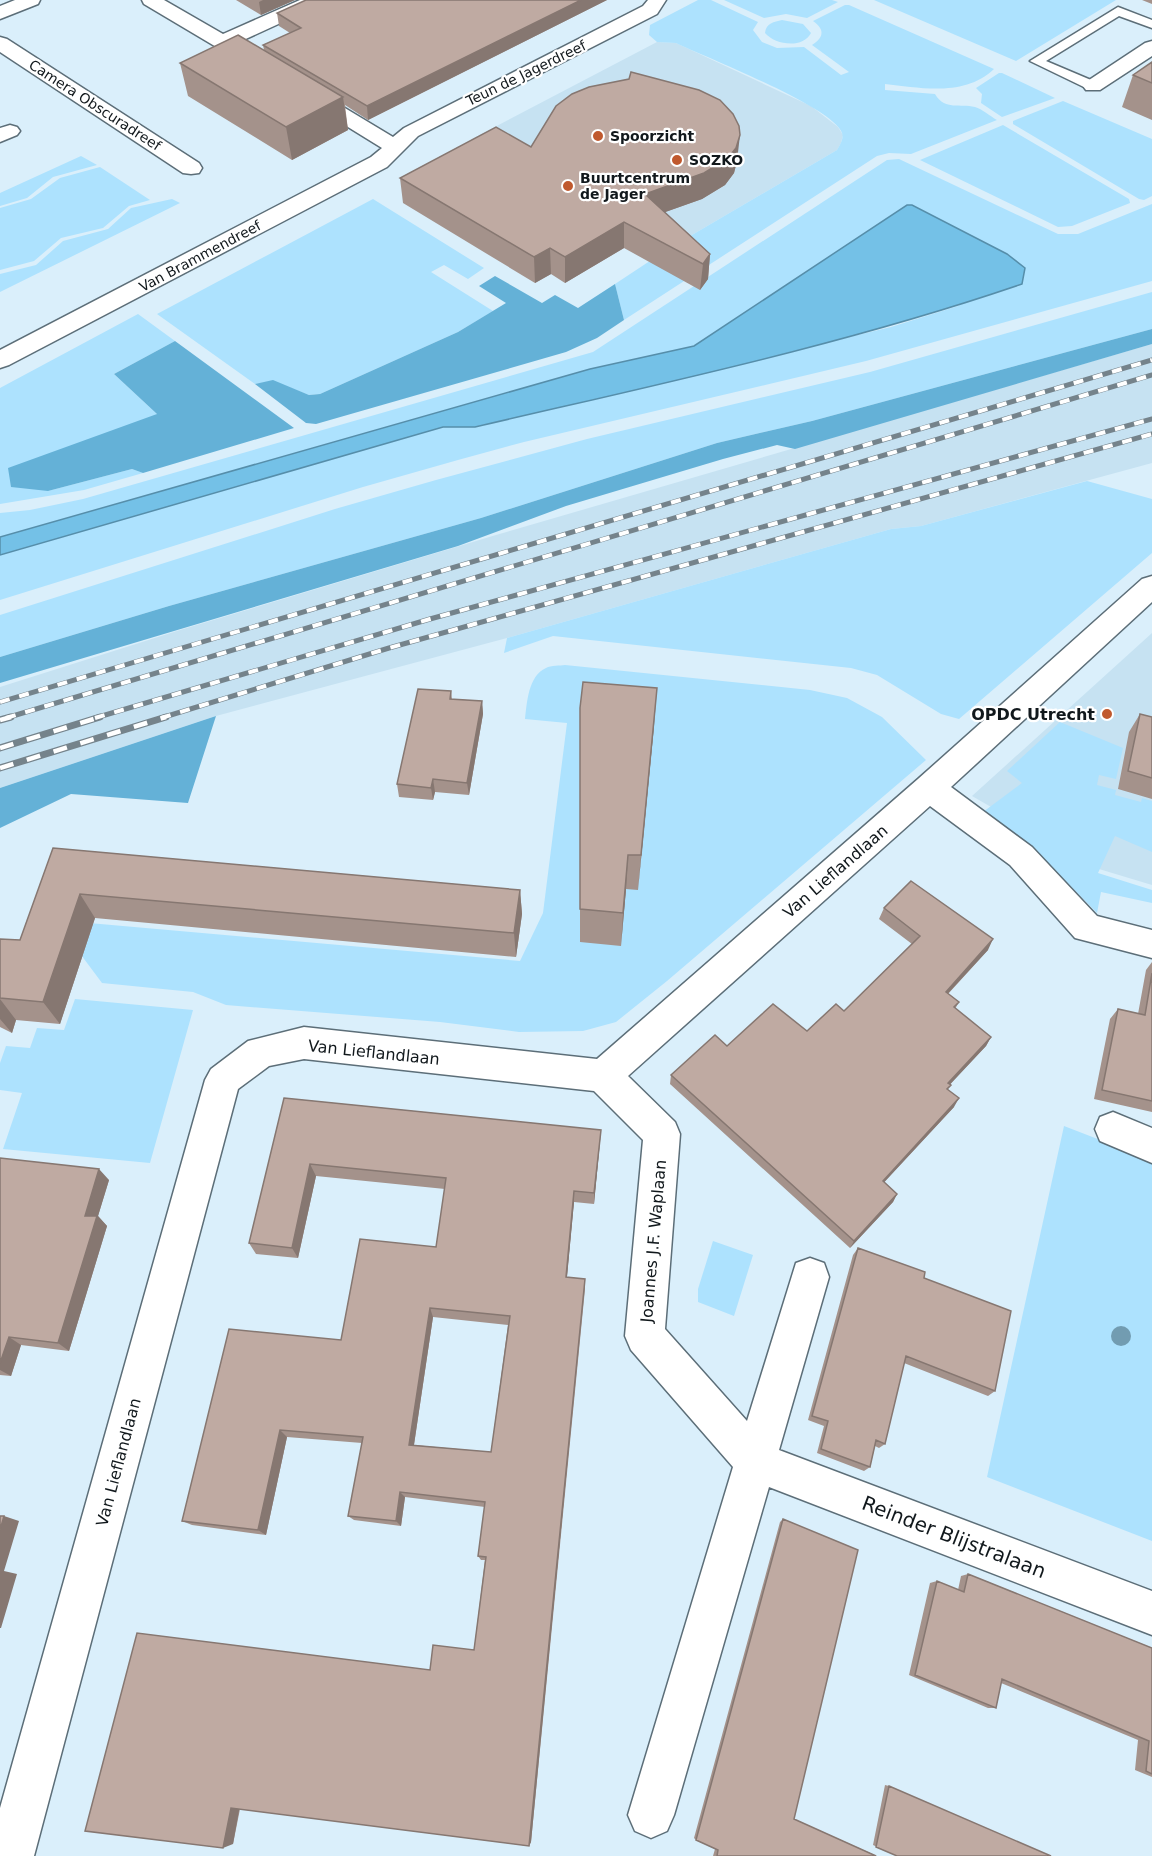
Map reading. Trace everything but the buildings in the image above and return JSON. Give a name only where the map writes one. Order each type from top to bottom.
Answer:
[{"type":"street","points":[[0,13],[31,0]]},
{"type":"street","points":[[151,0],[278,76]]},
{"type":"street","points":[[222,42],[315,0]]},
{"type":"street","name":"Teun de Jagerdreef","points":[[396,148],[411,132],[650,10],[657,0]]},
{"type":"street","name":"Camera Obscuradreef","points":[[0,43],[191,168]]},
{"type":"street","points":[[1093,86],[1152,47]]},
{"type":"street","points":[[296,87],[396,148]]},
{"type":"street","name":"Van Brammendreef","points":[[0,360],[369,167],[396,148]]},
{"type":"street","name":"Van Lieflandlaan","points":[[10,1856],[223,1080],[260,1052],[304,1044],[603,1076],[929,788],[1152,586]]},
{"type":"street","points":[[929,788],[1021,856],[1087,928],[1152,944]]},
{"type":"street","name":"Joannes J.F. Waplaan","points":[[603,1076],[662,1134],[645,1336],[756,1462]]},
{"type":"street","points":[[1113,1129],[1152,1146]]},
{"type":"street","points":[[651,1815],[810,1277]]},
{"type":"street","name":"Reinder Blijstralaan","points":[[756,1462],[1152,1613]]},
{"type":"lane","points":[[1093,86],[1036,62],[1118,11],[1152,24]]},
{"type":"shaded area","points":[[698,0],[711,0],[758,22],[753,30],[762,42],[777,48],[804,47],[841,75],[849,72],[812,45],[822,33],[820,27],[813,21],[849,5],[994,69],[970,84],[956,87],[928,88],[885,84],[885,90],[935,94],[943,103],[975,107],[997,120],[911,154],[889,153],[877,156],[624,320],[615,284],[668,249],[837,150],[842,140],[842,133],[833,122],[793,97],[676,43],[657,42],[649,35],[650,25]]},
{"type":"shaded area","points":[[724,0],[832,0],[838,2],[807,18],[786,14],[764,18]]},
{"type":"shaded area","points":[[874,0],[1116,0],[1016,61]]},
{"type":"shaded area","points":[[782,20],[803,24],[811,33],[802,41],[789,44],[775,40],[765,33],[769,25]]},
{"type":"shaded area","points":[[657,42],[676,43],[811,106],[838,127],[843,135],[837,150],[668,249],[472,139]]},
{"type":"shaded area","points":[[999,73],[1055,98],[1002,117],[981,103],[982,94],[976,88]]},
{"type":"shaded area","points":[[1063,101],[1152,139],[1152,196],[1144,200],[1139,199],[1013,124],[1013,121]]},
{"type":"shaded area","points":[[1003,125],[1129,199],[1130,203],[1072,226],[1058,227],[920,160]]},
{"type":"shaded area","points":[[81,156],[97,165],[53,177],[27,198],[0,206],[0,193]]},
{"type":"shaded area","points":[[899,159],[1058,234],[1078,234],[1152,204],[1152,281],[866,361],[524,442],[458,460],[363,487],[0,600],[0,555],[443,427],[476,427],[891,327],[958,306],[1024,268],[1007,254],[912,205],[907,205],[694,346],[590,369],[0,537],[0,513],[30,510],[83,499],[593,352],[887,160]]},
{"type":"shaded area","points":[[100,167],[150,200],[129,206],[103,228],[61,238],[34,261],[0,270],[0,208],[31,199],[60,178]]},
{"type":"shaded area","points":[[172,199],[180,203],[0,292],[0,274],[36,265],[63,241],[108,229],[131,208]]},
{"type":"shaded area","points":[[373,199],[484,268],[468,279],[444,265],[431,272],[493,311],[458,332],[320,394],[309,395],[273,381],[255,384],[157,314]]},
{"type":"shaded area","points":[[907,205],[912,205],[1007,254],[1025,268],[1022,284],[887,326],[751,362],[475,427],[443,427],[0,555],[0,537],[590,369],[694,346]]},
{"type":"shaded area","points":[[495,276],[542,303],[555,295],[578,308],[615,284],[624,320],[597,338],[566,352],[316,424],[306,423],[255,384],[273,380],[309,395],[320,394],[458,332],[506,303],[479,286]]},
{"type":"shaded area","points":[[1152,292],[1152,329],[812,421],[717,443],[481,518],[169,606],[0,657],[0,615],[335,509],[436,480],[587,439],[870,372]]},
{"type":"shaded area","points":[[138,314],[175,341],[114,374],[157,414],[48,491],[132,469],[143,473],[84,490],[0,504],[0,388]]},
{"type":"shaded area","points":[[1152,329],[1152,344],[795,449],[777,445],[723,459],[566,506],[458,546],[0,683],[0,657],[169,606],[481,518],[717,443],[812,421]]},
{"type":"shaded area","points":[[175,341],[294,428],[143,473],[132,469],[48,491],[11,487],[8,468],[157,414],[114,374]]},
{"type":"shaded area","points":[[1152,344],[1152,463],[921,526],[891,529],[507,638],[216,716],[0,788],[0,687],[496,535]]},
{"type":"shaded area","points":[[1087,481],[1152,499],[1152,553],[959,719],[941,714],[877,675],[851,668],[553,636],[504,653],[507,638],[891,529],[921,526]]},
{"type":"shaded area","name":"OPDC Utrecht","points":[[1152,633],[1152,885],[1099,869],[972,796]]},
{"type":"shaded area","points":[[565,665],[810,690],[847,698],[882,717],[926,760],[616,1022],[583,1031],[519,1032],[440,1022],[226,1005],[193,992],[102,983],[55,920],[520,961],[543,913],[567,723],[525,719],[527,705],[535,677],[550,666]]},
{"type":"shaded area","points":[[216,716],[188,803],[71,794],[0,828],[0,788]]},
{"type":"shaded area","points":[[1060,722],[1123,748],[1116,779],[1099,775],[1097,785],[1116,790],[1115,795],[1141,802],[1142,798],[1152,801],[1152,852],[1115,836],[1098,873],[1152,890],[1152,903],[1101,892],[1097,913],[1041,856],[983,812],[1022,783],[1007,771]]},
{"type":"shaded area","points":[[75,999],[193,1010],[150,1163],[3,1149],[22,1093],[0,1090],[0,1063],[6,1046],[30,1048],[37,1028],[64,1030]]},
{"type":"shaded area","points":[[1064,1126],[1152,1160],[1152,1541],[987,1477]]},
{"type":"shaded area","points":[[713,1241],[753,1255],[734,1316],[698,1302],[698,1289]]},
{"type":"railway","points":[[0,702],[1152,360]]},
{"type":"railway","points":[[6,718],[1152,375]]},
{"type":"railway","points":[[95,718],[430,619],[1152,419]]},
{"type":"railway","points":[[161,718],[389,648],[1152,434]]},
{"type":"railway","points":[[0,720],[11,717]]},
{"type":"railway","points":[[0,748],[100,717]]},
{"type":"railway","points":[[0,768],[166,717]]},
{"type":"place","name":"Spoorzicht","points":[[598,136]]},
{"type":"place","name":"SOZKO","points":[[677,160]]},
{"type":"place","name":"Buurtcentrum de Jager","points":[[568,186]]},
{"type":"place","name":"OPDC Utrecht","points":[[1107,714]]}]
